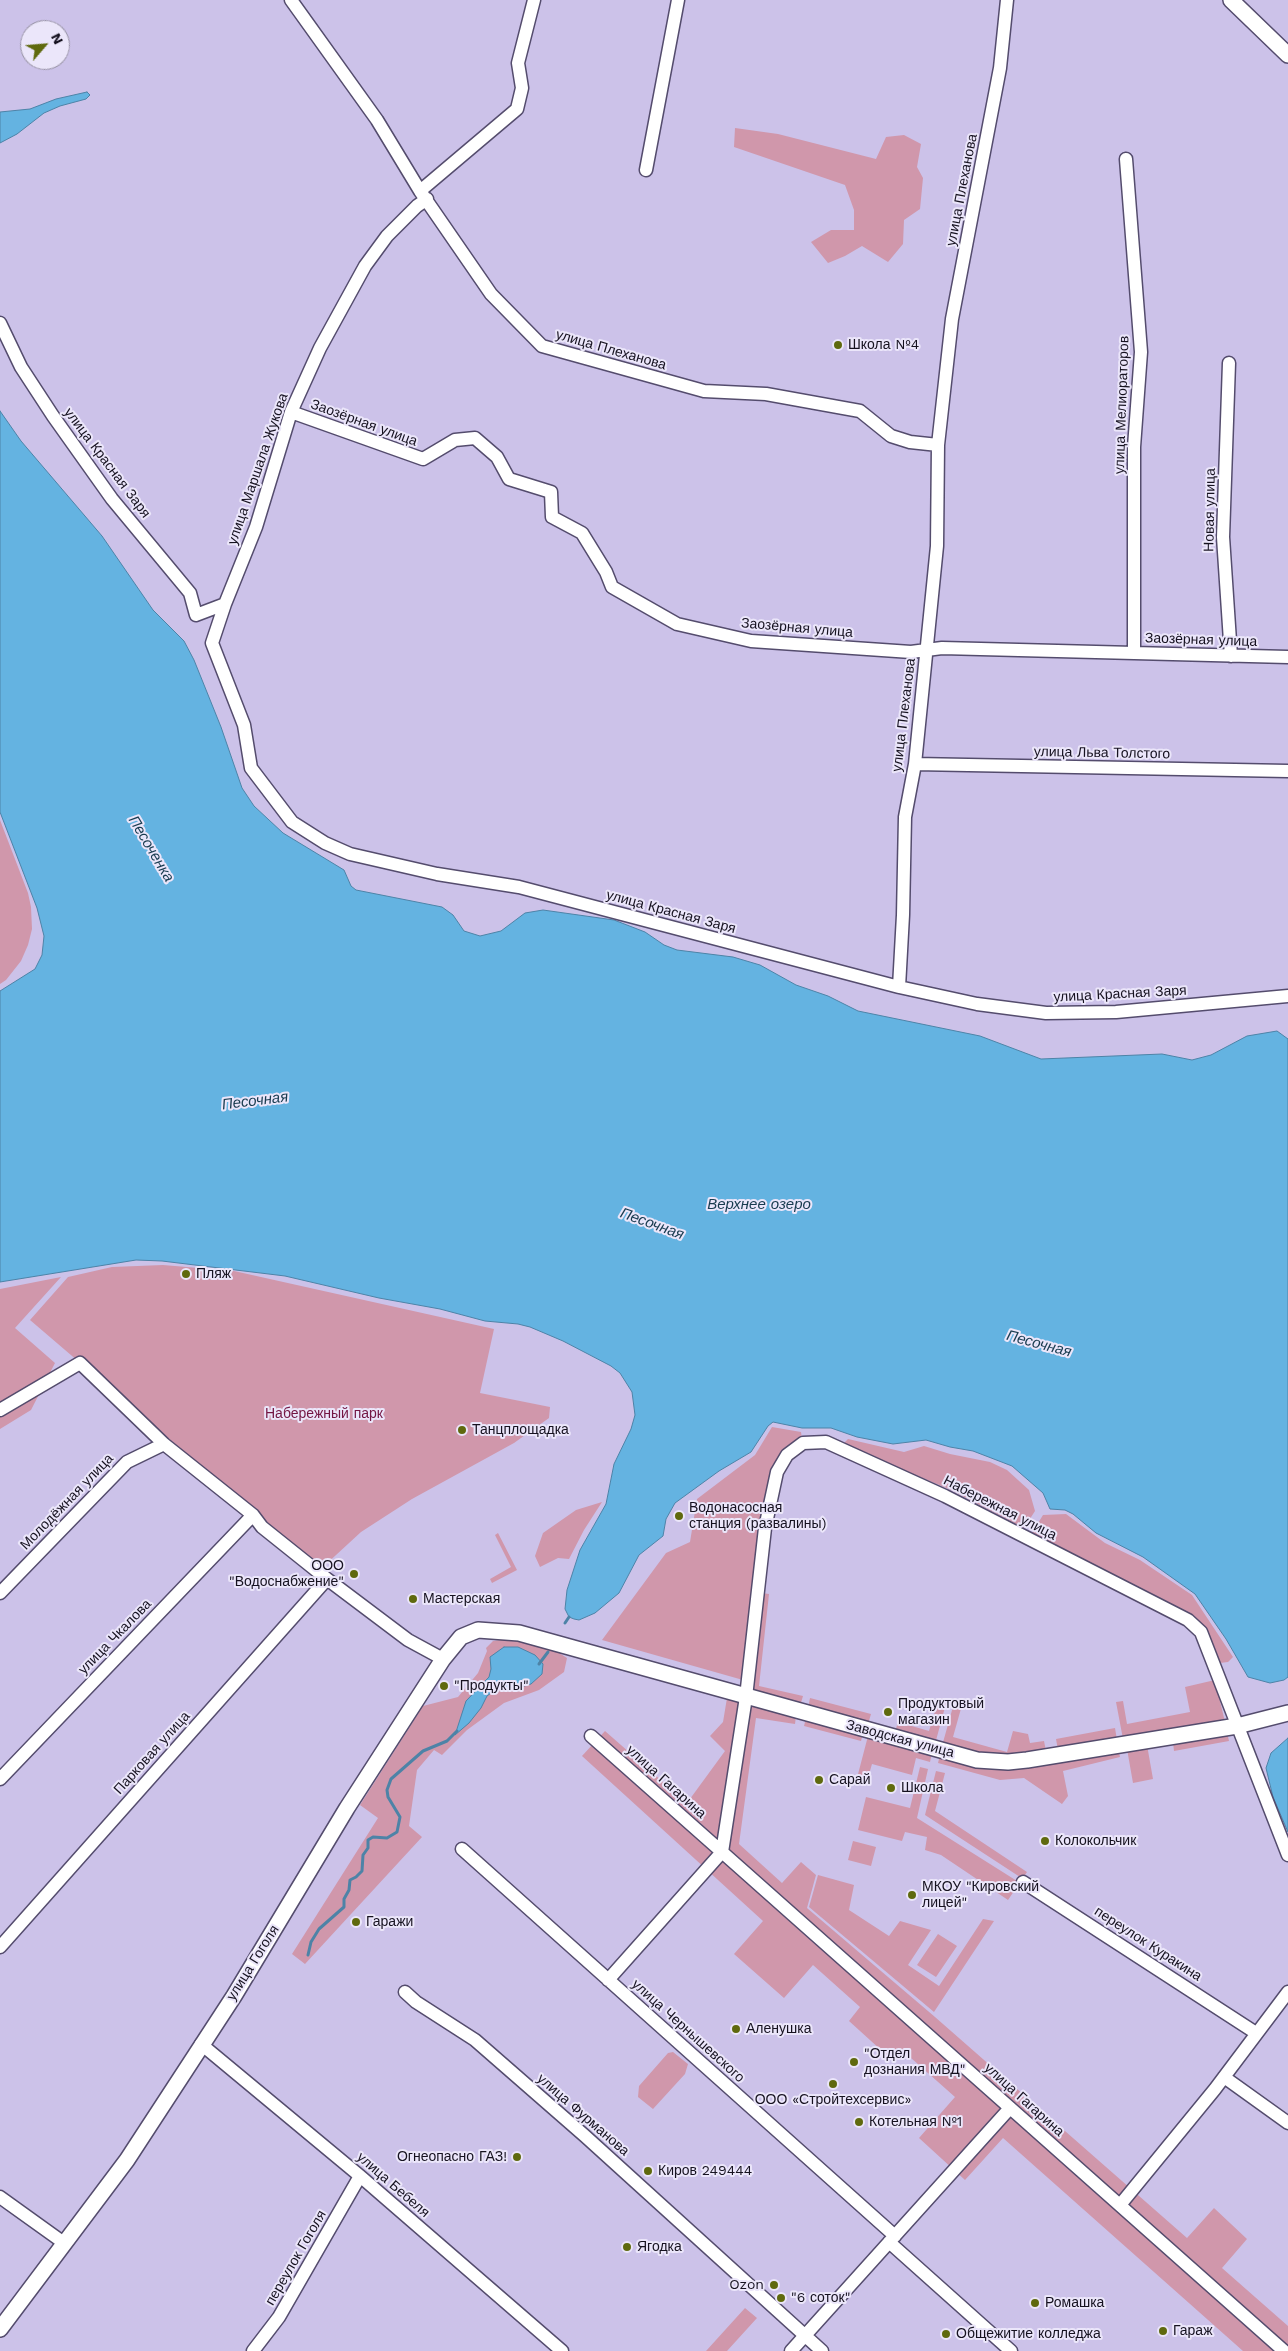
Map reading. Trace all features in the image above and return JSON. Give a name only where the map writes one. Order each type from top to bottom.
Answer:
[{"type":"main road","points":[[1231,0],[1288,55]]},
{"type":"main road","name":"улица Гоголя","points":[[0,2329],[127,2160],[234,1996],[347,1808],[443,1658],[461,1637],[478,1630],[518,1633]]},
{"type":"main road","name":"Заводская улица","points":[[518,1633],[977,1760],[1008,1762],[1237,1726],[1288,1713]]},
{"type":"street","name":"улица Плеханова","points":[[291,0],[377,120],[424,195],[491,294],[542,346],[704,390],[766,394],[860,411],[891,436],[910,442],[938,445]]},
{"type":"street","name":"улица Маршала Жукова","points":[[225,604],[256,527],[291,412],[320,348],[366,266],[387,236],[417,206],[424,195],[517,108],[522,88],[518,63],[534,0]]},
{"type":"street","points":[[646,170],[678,0]]},
{"type":"street","name":"улица Плеханова","points":[[899,987],[905,817],[915,764],[937,546],[938,445],[952,319],[1000,68],[1007,0]]},
{"type":"street","name":"улица Мелиораторов","points":[[1126,159],[1140,352],[1134,446],[1134,653]]},
{"type":"street","name":"улица Красная Заря","points":[[0,324],[21,368],[53,416],[112,499],[190,593],[196,615],[225,604]]},
{"type":"street","name":"Новая улица","points":[[1229,363],[1223,537],[1232,656]]},
{"type":"street","name":"Заозёрная улица","points":[[291,412],[423,459],[455,440],[475,438],[497,457],[509,480],[551,492],[552,517],[582,534],[606,572],[612,588],[677,624],[751,641],[911,652],[942,648],[1288,657]]},
{"type":"street","name":"улица Красная Заря","points":[[225,604],[212,643],[244,725],[251,768],[292,822],[325,843],[350,854],[437,874],[519,887],[899,987],[977,1004],[1046,1013],[1116,1012],[1288,996]]},
{"type":"street","name":"улица Льва Толстого","points":[[915,764],[1288,771]]},
{"type":"street","points":[[0,1410],[80,1363],[164,1444],[253,1515],[262,1527],[408,1640],[443,1658]]},
{"type":"street","name":"Набережная улица","points":[[746,1697],[765,1528],[776,1472],[787,1455],[803,1443],[826,1442],[945,1496],[1188,1620],[1201,1632],[1288,1855]]},
{"type":"street","name":"Молодёжная улица","points":[[0,1593],[127,1462],[164,1444]]},
{"type":"street","name":"улица Чкалова","points":[[0,1780],[253,1515]]},
{"type":"street","name":"Парковая улица","points":[[0,1947],[327,1579]]},
{"type":"street","name":"улица Гагарина","points":[[722,1852],[746,1697]]},
{"type":"street","name":"улица Гагарина","points":[[591,1736],[1284,2351]]},
{"type":"street","name":"улица Чернышевского","points":[[462,1849],[892,2239],[1011,2351]]},
{"type":"street","points":[[608,1980],[722,1852]]},
{"type":"street","name":"переулок Куракина","points":[[1022,1882],[1256,2033]]},
{"type":"street","name":"улица Фурманова","points":[[405,1992],[416,2002],[482,2046],[607,2156],[822,2351]]},
{"type":"street","points":[[1120,2205],[1224,2077],[1288,1992]]},
{"type":"street","name":"улица Бебеля","points":[[201,2044],[360,2176],[562,2351]]},
{"type":"street","points":[[1224,2077],[1288,2124]]},
{"type":"street","points":[[791,2351],[1010,2108]]},
{"type":"street","name":"переулок Гоголя","points":[[253,2351],[279,2318],[360,2176]]},
{"type":"street","points":[[0,2197],[64,2243]]},
{"type":"green space","points":[[735,128],[778,134],[876,159],[886,137],[904,135],[921,144],[917,167],[923,178],[920,209],[904,220],[903,244],[888,262],[862,246],[828,263],[811,242],[831,230],[854,230],[854,210],[845,185],[734,147]]},
{"type":"green space","points":[[0,820],[28,893],[32,929],[21,961],[6,980],[0,984]]},
{"type":"green space","name":"Набережный парк","points":[[163,1265],[234,1271],[494,1329],[480,1393],[550,1407],[549,1418],[514,1443],[412,1499],[361,1532],[323,1567],[266,1522],[30,1320],[68,1277],[112,1267]]},
{"type":"green space","points":[[61,1277],[15,1328],[55,1363],[31,1410],[0,1429],[0,1289]]},
{"type":"green space","points":[[772,1427],[801,1432],[802,1439],[784,1453],[743,1680],[602,1640],[666,1553],[690,1542],[697,1499],[755,1455]]},
{"type":"green space","points":[[848,1439],[904,1452],[924,1446],[950,1454],[990,1462],[1007,1470],[1029,1490],[1035,1511],[1024,1528],[949,1489],[845,1446],[845,1442]]},
{"type":"green space","points":[[602,1502],[584,1530],[569,1559],[558,1558],[540,1567],[535,1556],[543,1533],[576,1510]]},
{"type":"green space","points":[[1066,1514],[1105,1543],[1140,1560],[1192,1595],[1233,1657],[1228,1662],[1220,1663],[1204,1629],[1190,1617],[1032,1533],[1043,1515]]},
{"type":"green space","points":[[498,1533],[517,1570],[492,1583],[490,1579],[511,1567],[495,1535]]},
{"type":"green space","points":[[762,1593],[769,1594],[759,1686],[803,1696],[800,1706],[751,1694]]},
{"type":"green space","points":[[510,1639],[556,1651],[567,1658],[564,1672],[539,1690],[504,1703],[467,1730],[442,1755],[434,1750],[417,1770],[409,1826],[422,1837],[305,1964],[292,1954],[378,1818],[360,1805],[423,1706],[458,1697],[478,1673],[487,1651],[486,1648],[493,1641]]},
{"type":"green space","points":[[1215,1680],[1225,1722],[1123,1739],[1116,1702],[1123,1701],[1127,1724],[1190,1712],[1185,1687]]},
{"type":"green space","points":[[727,1698],[796,1716],[795,1724],[756,1718],[739,1844],[782,1883],[801,1862],[816,1875],[807,1908],[935,2017],[1187,2238],[1214,2208],[1247,2239],[1222,2268],[1288,2326],[1288,2351],[1243,2351],[1003,2138],[965,2180],[919,2138],[955,2097],[902,2050],[892,2060],[849,2021],[860,2007],[813,1965],[784,1998],[734,1954],[763,1921],[582,1756],[605,1731],[687,1803],[725,1751],[710,1736],[723,1722]]},
{"type":"green space","points":[[810,1698],[871,1714],[868,1724],[808,1708]]},
{"type":"green space","points":[[939,1698],[947,1700],[935,1744],[895,1732],[898,1722],[929,1731]]},
{"type":"green space","points":[[954,1703],[962,1705],[953,1737],[1007,1752],[1013,1731],[1028,1734],[1030,1743],[1044,1741],[1046,1751],[1009,1758],[978,1756],[942,1746]]},
{"type":"green space","points":[[806,1718],[863,1733],[861,1741],[804,1726]]},
{"type":"green space","points":[[1115,1728],[1117,1740],[1058,1750],[1056,1739]]},
{"type":"green space","points":[[1227,1732],[1229,1741],[1174,1751],[1173,1742]]},
{"type":"green space","points":[[868,1736],[932,1753],[930,1762],[916,1758],[912,1775],[872,1764],[867,1781],[857,1778]]},
{"type":"green space","points":[[1147,1745],[1153,1779],[1133,1783],[1127,1749]]},
{"type":"green space","points":[[1118,1748],[1120,1757],[1063,1771],[1068,1796],[1062,1804],[1024,1778],[1000,1780],[938,1763],[940,1755],[976,1765]]},
{"type":"green space","points":[[920,1767],[928,1769],[917,1818],[1017,1881],[1020,1877],[925,1815],[936,1771],[945,1773],[935,1811],[1027,1872],[1008,1900],[941,1855],[925,1850],[927,1837],[905,1832],[902,1841],[858,1830],[866,1797],[910,1808]]},
{"type":"green space","points":[[853,1841],[876,1847],[871,1866],[848,1860]]},
{"type":"green space","points":[[818,1875],[854,1885],[849,1910],[889,1936],[900,1921],[931,1930],[908,1965],[939,1986],[983,1919],[994,1921],[934,2012],[809,1907]]},
{"type":"green space","points":[[938,1934],[957,1946],[936,1977],[917,1965]]},
{"type":"green space","points":[[673,2052],[688,2064],[685,2074],[653,2109],[638,2097],[639,2086],[668,2053]]},
{"type":"green space","points":[[745,2308],[757,2318],[727,2351],[706,2351]]},
{"type":"water","points":[[87,92],[90,95],[86,99],[60,106],[44,113],[17,134],[0,143],[0,112],[30,109],[56,99]]},
{"type":"water","name":"Верхнее озеро","points":[[0,411],[21,441],[102,536],[153,610],[184,641],[194,660],[221,727],[242,788],[254,806],[283,833],[344,870],[351,886],[356,890],[442,907],[453,915],[464,931],[480,936],[501,931],[525,913],[543,910],[614,920],[645,932],[664,945],[677,950],[733,957],[760,965],[796,985],[828,996],[858,1011],[980,1036],[1041,1059],[1162,1054],[1192,1060],[1211,1055],[1247,1036],[1277,1031],[1288,1039],[1288,1677],[1284,1680],[1270,1683],[1248,1677],[1226,1639],[1195,1594],[1143,1557],[1096,1533],[1073,1514],[1065,1510],[1050,1509],[1043,1493],[1012,1466],[973,1451],[926,1440],[893,1444],[857,1437],[831,1428],[802,1428],[773,1422],[768,1426],[751,1452],[719,1471],[675,1503],[666,1519],[663,1536],[639,1555],[619,1593],[595,1613],[579,1620],[574,1619],[569,1617],[565,1609],[567,1590],[580,1550],[606,1504],[614,1464],[631,1429],[635,1415],[632,1392],[620,1373],[611,1366],[563,1341],[530,1327],[485,1321],[440,1309],[379,1298],[285,1276],[162,1261],[136,1260],[0,1282],[0,991],[35,969],[42,955],[44,936],[37,908],[0,812]]},
{"type":"water","points":[[504,1647],[518,1647],[535,1655],[543,1664],[542,1674],[531,1684],[514,1689],[495,1690],[487,1696],[481,1708],[469,1723],[455,1735],[466,1701],[489,1677],[491,1669],[490,1657]]},
{"type":"water","points":[[1288,1738],[1288,1832],[1273,1797],[1266,1768],[1271,1753]]},
{"type":"waterway","points":[[565,1623],[569,1617]]},
{"type":"waterway","points":[[539,1664],[548,1652]]},
{"type":"waterway","points":[[308,1955],[311,1942],[319,1929],[344,1907],[344,1899],[349,1890],[350,1880],[362,1871],[363,1855],[368,1848],[368,1840],[373,1837],[387,1838],[397,1832],[400,1817],[388,1797],[387,1790],[391,1779],[423,1751],[447,1741],[457,1731]]},
{"type":"place","name":"Школа №4","points":[[838,345]]},
{"type":"place","name":"Пляж","points":[[186,1274]]},
{"type":"place","name":"Танцплощадка","points":[[462,1430]]},
{"type":"place","name":"Водонасосная станция (развалины)","points":[[679,1516]]},
{"type":"place","name":"ООО \"Водоснабжение\"","points":[[354,1574]]},
{"type":"place","name":"Мастерская","points":[[413,1599]]},
{"type":"place","name":"\"Продукты\"","points":[[444,1686]]},
{"type":"place","name":"Продуктовый магазин","points":[[888,1712]]},
{"type":"place","name":"Сарай","points":[[819,1780]]},
{"type":"place","name":"Школа","points":[[891,1788]]},
{"type":"place","name":"Колокольчик","points":[[1045,1841]]},
{"type":"place","name":"МКОУ \"Кировский лицей\"","points":[[912,1895]]},
{"type":"place","name":"Гаражи","points":[[356,1922]]},
{"type":"place","name":"Аленушка","points":[[736,2029]]},
{"type":"place","name":"\"Отдел дознания МВД\"","points":[[854,2062]]},
{"type":"place","name":"ООО «Стройтехсервис»","points":[[833,2084]]},
{"type":"place","name":"Котельная №1","points":[[859,2122]]},
{"type":"place","name":"Огнеопасно ГАЗ!","points":[[517,2157]]},
{"type":"place","name":"Киров 249444","points":[[648,2171]]},
{"type":"place","name":"Ягодка","points":[[627,2247]]},
{"type":"place","name":"Ozon","points":[[774,2285]]},
{"type":"place","name":"\"6 соток\"","points":[[781,2298]]},
{"type":"place","name":"Ромашка","points":[[1035,2303]]},
{"type":"place","name":"Гараж","points":[[1163,2331]]},
{"type":"place","name":"Общежитие колледжа","points":[[946,2334]]},
{"type":"water label","name":"Песоченка","points":[[151,849]]},
{"type":"water label","name":"Песочная","points":[[255,1101]]},
{"type":"water label","name":"Песочная","points":[[652,1224]]},
{"type":"water label","name":"Песочная","points":[[1039,1344]]}]
